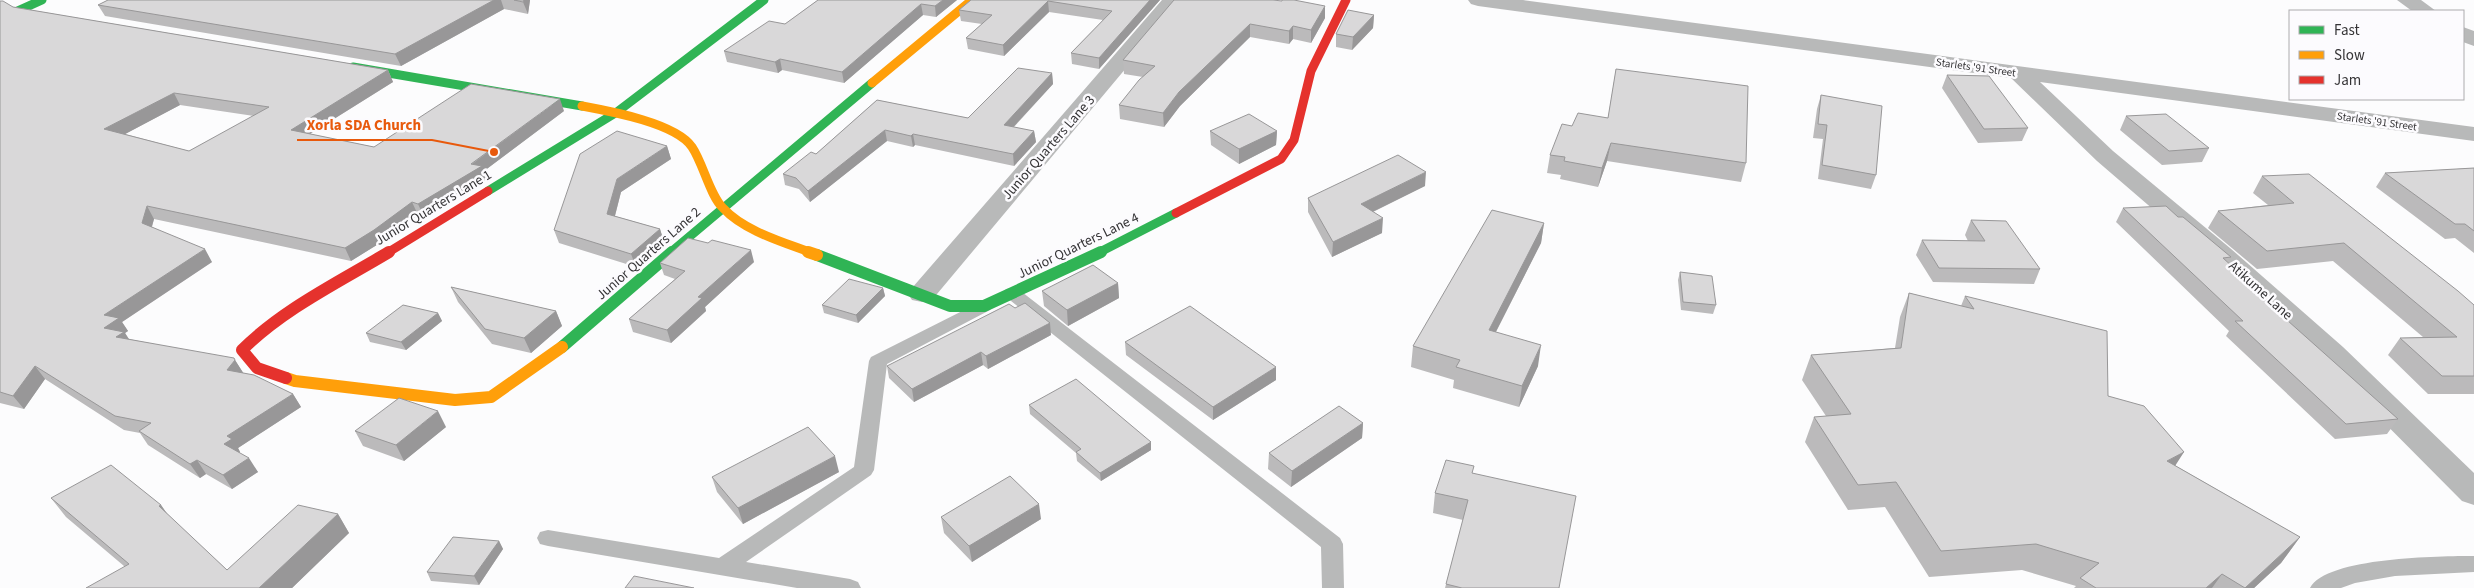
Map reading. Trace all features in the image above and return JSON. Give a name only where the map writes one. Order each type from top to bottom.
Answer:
[{"type":"street","points":[[0,19],[42,0]]},
{"type":"street","name":"Junior Quarters Lane 1","points":[[295,381],[257,368],[242,350],[258,334],[298,307],[617,112],[764,0]]},
{"type":"street","name":"Junior Quarters Lane 2","points":[[295,381],[455,400],[491,397],[532,370],[577,335],[722,208],[972,0]]},
{"type":"street","name":"Junior Quarters Lane 3","points":[[922,294],[1173,0]]},
{"type":"street","name":"Junior Quarters Lane 4","points":[[722,208],[756,231],[950,306],[984,306],[1098,252],[1281,159],[1294,140],[1311,71],[1346,0]]},
{"type":"street","name":"Starlets '91 Street","points":[[1478,0],[2474,134]]},
{"type":"street","points":[[2407,0],[2424,10]]},
{"type":"street","points":[[20,10],[40,13]]},
{"type":"street","points":[[343,65],[617,112],[662,126],[691,144],[722,208]]},
{"type":"street","name":"Atikume Lane","points":[[2018,73],[2105,156],[2221,254],[2333,354],[2474,493]]},
{"type":"lane","points":[[1012,293],[1332,544],[1332,588]]},
{"type":"lane","points":[[722,567],[864,470],[878,362],[984,306]]},
{"type":"lane","points":[[548,538],[850,588]]},
{"type":"lane","points":[[2321,588],[2335,579],[2408,566],[2474,564]]},
{"type":"building","points":[[108,0],[494,0],[395,54],[98,5]]},
{"type":"building","points":[[818,0],[943,0],[935,6],[921,4],[842,72],[780,59],[775,62],[724,51],[769,21],[785,24]]},
{"type":"building","points":[[971,0],[1150,0],[1099,58],[1071,53],[1112,11],[1048,1],[1003,45],[966,38],[992,15],[959,10]]},
{"type":"building","points":[[1174,0],[1294,0],[1325,6],[1311,30],[1293,26],[1289,31],[1250,24],[1179,92],[1163,113],[1119,105],[1139,80],[1155,66],[1123,60]]},
{"type":"building","points":[[0,1],[13,7],[388,70],[291,130],[374,147],[471,84],[560,99],[471,164],[482,166],[418,204],[412,202],[374,230],[345,248],[147,206],[142,223],[205,249],[104,315],[119,318],[104,328],[124,332],[116,337],[234,358],[235,360],[227,370],[254,375],[293,394],[227,436],[232,439],[224,444],[249,458],[223,475],[197,460],[190,464],[139,431],[151,423],[115,416],[35,366],[13,396],[0,392]],"holes":[[[174,93],[269,107],[189,151],[104,129]]]},
{"type":"building","points":[[1348,10],[1374,15],[1353,37],[1336,34]]},
{"type":"building","points":[[1018,68],[1052,73],[1004,125],[1034,131],[1013,154],[885,130],[808,191],[796,178],[783,174],[811,152],[816,154],[877,100],[968,118]]},
{"type":"building","points":[[1616,69],[1748,86],[1746,163],[1611,143],[1602,168],[1564,161],[1565,157],[1550,155],[1562,124],[1572,126],[1578,113],[1608,118]]},
{"type":"building","points":[[1947,75],[1989,76],[2028,128],[1984,129]]},
{"type":"building","points":[[1821,95],[1882,106],[1876,175],[1822,165],[1827,125],[1818,124]]},
{"type":"building","points":[[1249,114],[1277,131],[1239,149],[1210,131]]},
{"type":"building","points":[[2166,114],[2209,148],[2169,151],[2126,116]]},
{"type":"building","points":[[617,131],[667,146],[617,179],[607,214],[660,229],[631,254],[554,230],[580,154]]},
{"type":"building","points":[[1398,155],[1426,172],[1361,204],[1383,218],[1333,242],[1308,198]]},
{"type":"building","points":[[2474,168],[2474,231],[2465,224],[2455,224],[2385,173]]},
{"type":"building","points":[[2309,174],[2474,305],[2474,376],[2442,376],[2400,338],[2457,337],[2344,243],[2267,251],[2218,211],[2294,203],[2262,176]]},
{"type":"building","points":[[2166,206],[2178,217],[2183,217],[2231,257],[2223,258],[2265,296],[2260,296],[2398,419],[2346,424],[2235,321],[2243,321],[2123,208]]},
{"type":"building","points":[[1492,210],[1544,223],[1489,330],[1541,345],[1522,386],[1456,367],[1460,360],[1413,346]]},
{"type":"building","points":[[1971,220],[2006,221],[2040,269],[1939,268],[1922,240],[1985,241]]},
{"type":"building","points":[[688,238],[708,243],[712,240],[751,250],[698,297],[702,298],[667,330],[629,319],[685,271],[660,263]]},
{"type":"building","points":[[1093,265],[1118,283],[1067,310],[1042,291]]},
{"type":"building","points":[[1680,272],[1712,276],[1716,305],[1683,302]]},
{"type":"building","points":[[849,279],[883,288],[856,315],[822,305]]},
{"type":"building","points":[[451,287],[556,311],[524,338],[485,329]]},
{"type":"building","points":[[1909,293],[1974,309],[1965,296],[2107,331],[2108,396],[2144,406],[2184,452],[2167,461],[2300,537],[2245,588],[2222,574],[2206,588],[2096,588],[2080,578],[2099,563],[2036,544],[1941,551],[1896,482],[1858,485],[1814,417],[1851,414],[1811,355],[1901,348]]},
{"type":"building","points":[[1025,303],[1050,323],[986,356],[981,352],[912,389],[887,366],[1009,304],[1015,308]]},
{"type":"building","points":[[403,305],[438,313],[401,342],[366,333]]},
{"type":"building","points":[[1190,306],[1276,367],[1213,407],[1125,342]]},
{"type":"building","points":[[1076,379],[1151,442],[1100,473],[1076,452],[1081,449],[1029,405]]},
{"type":"building","points":[[399,398],[438,411],[396,445],[355,431]]},
{"type":"building","points":[[1339,406],[1363,423],[1292,471],[1269,453]]},
{"type":"building","points":[[808,427],[835,456],[738,508],[712,477]]},
{"type":"building","points":[[1446,460],[1474,466],[1472,473],[1576,496],[1559,588],[1462,588],[1446,584],[1468,500],[1435,493]]},
{"type":"building","points":[[111,465],[161,505],[159,506],[227,570],[298,505],[338,514],[259,588],[86,588],[129,564],[51,498]]},
{"type":"building","points":[[1010,476],[1039,504],[969,546],[941,517]]},
{"type":"building","points":[[453,537],[499,541],[474,576],[427,572]]},
{"type":"building","points":[[634,576],[694,588],[625,588]]},
{"type":"traffic: fast","points":[[0,19],[42,0]]},
{"type":"traffic: fast","points":[[488,191],[617,112],[764,0]]},
{"type":"traffic: fast","points":[[353,67],[582,106]]},
{"type":"traffic: fast","points":[[562,347],[722,208],[872,83]]},
{"type":"traffic: fast","points":[[817,255],[950,306],[984,306],[1090,257],[1176,213]]},
{"type":"traffic: slow","points":[[872,83],[972,0]]},
{"type":"traffic: slow","points":[[582,106],[617,112],[662,126],[691,145],[722,208],[756,231],[817,255]]},
{"type":"traffic: slow","points":[[286,378],[295,381],[455,400],[491,397],[562,347]]},
{"type":"traffic: jam","points":[[1176,213],[1281,159],[1294,140],[1311,71],[1346,0]]},
{"type":"traffic: jam","points":[[286,378],[257,368],[242,350],[258,334],[298,307],[488,191]]},
{"type":"place","name":"Xorla SDA Church","points":[[494,152]]}]
